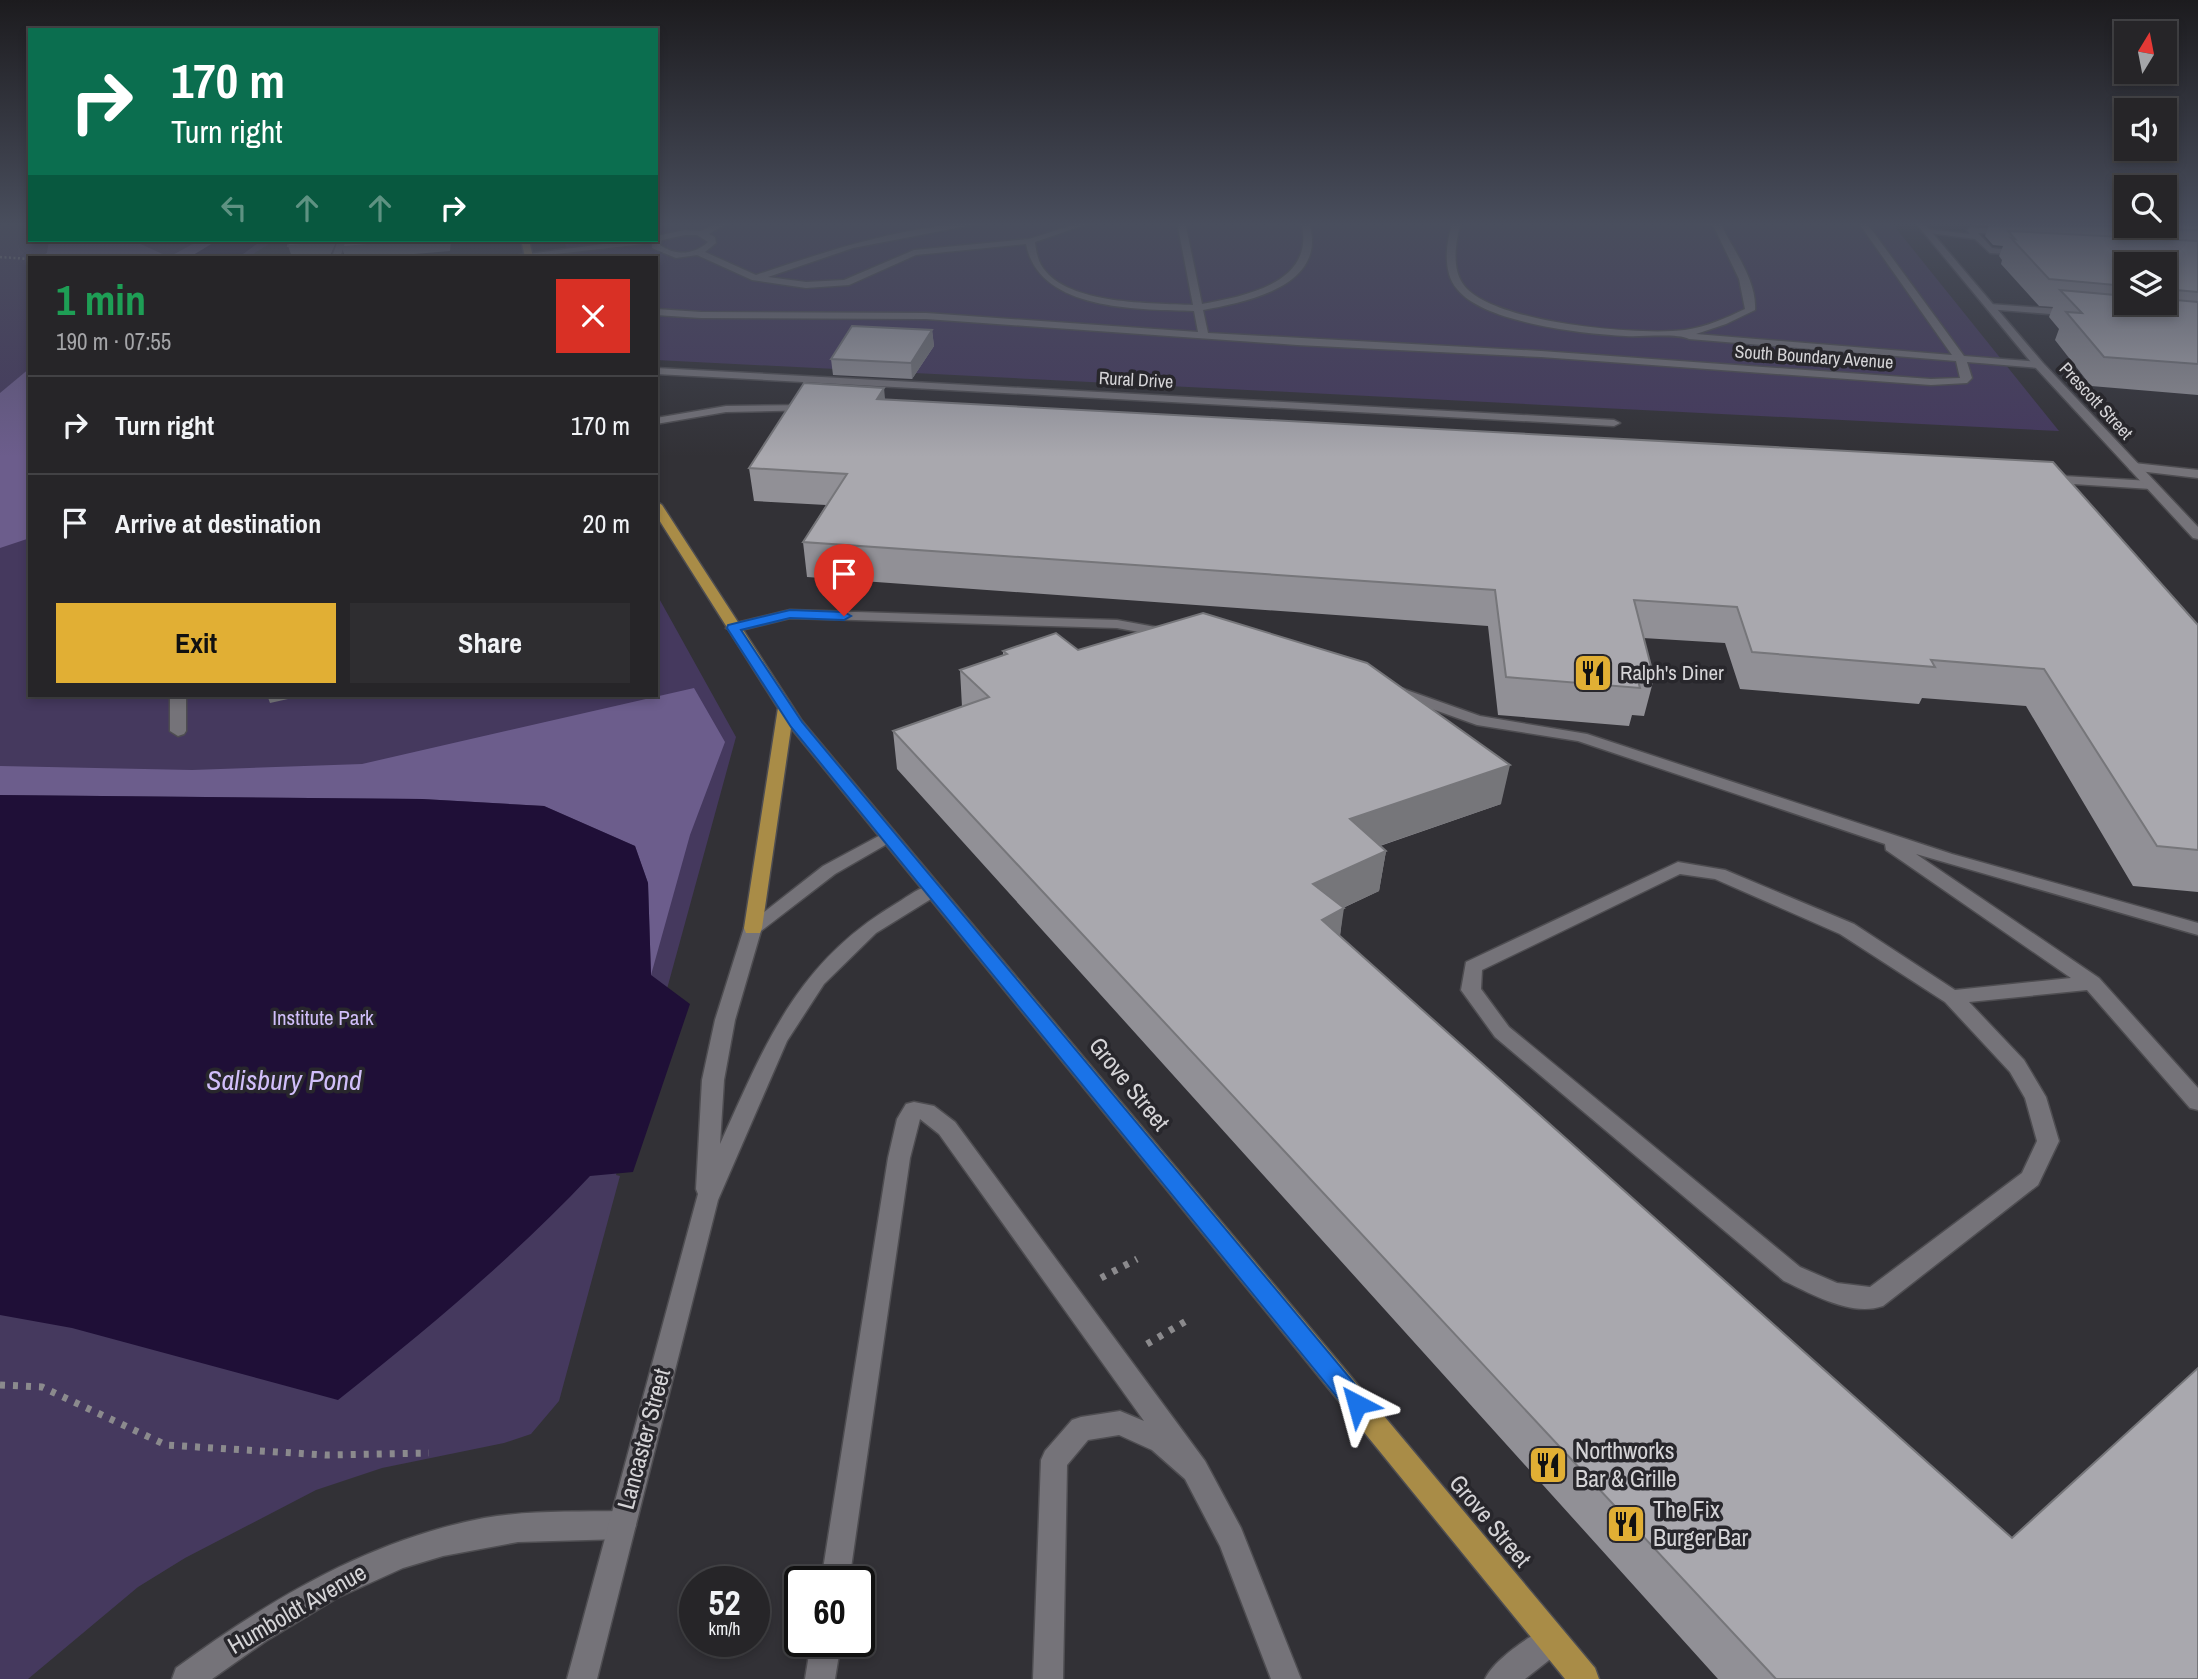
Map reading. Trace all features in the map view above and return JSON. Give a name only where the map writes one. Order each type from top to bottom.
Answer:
[{"type":"main road","name":"Grove Street","points":[[658,508],[786,708],[888,836],[1584,1679]]},
{"type":"main road","points":[[753,929],[786,708]]},
{"type":"street","points":[[1106,300],[1198,308],[1229,300]]},
{"type":"street","points":[[1196,300],[1203,333]]},
{"type":"street","points":[[1479,300],[1550,341],[1675,334],[2039,365]]},
{"type":"street","points":[[1675,334],[1728,320],[1750,310],[1751,300]]},
{"type":"street","points":[[1918,300],[1960,358]]},
{"type":"street","name":"Prescott Street","points":[[1984,300],[2039,365],[2198,535]]},
{"type":"street","points":[[1990,307],[2080,314]]},
{"type":"street","name":"South Boundary Avenue","points":[[658,312],[712,315],[926,316],[1203,333],[1297,342],[1550,341],[1931,382],[1963,381],[1968,378],[1960,358]]},
{"type":"street","name":"Rural Drive","points":[[658,371],[1614,424]]},
{"type":"street","points":[[658,421],[726,409],[830,409]]},
{"type":"street","points":[[2134,467],[2198,474]]},
{"type":"street","points":[[2039,478],[2151,485]]},
{"type":"street","points":[[733,628],[790,614],[1117,624],[1186,636]]},
{"type":"street","points":[[1386,688],[1477,720],[1581,737],[1946,858],[2198,929]]},
{"type":"street","points":[[178,697],[178,731]]},
{"type":"street","points":[[1875,834],[2092,982],[2198,1102]]},
{"type":"street","points":[[753,929],[830,870],[888,836]]},
{"type":"street","points":[[1952,997],[2017,1066],[2035,1097],[2048,1141],[2030,1179],[1874,1298],[1835,1293],[1792,1274],[1502,1031],[1471,990],[1473,967],[1506,948],[1678,868],[1719,874],[1847,929],[1952,997],[2092,982]]},
{"type":"street","name":"Lancaster Street","points":[[582,1679],[706,1200],[778,1039],[817,978],[869,928],[933,890]]},
{"type":"street","name":"Lancaster Street","points":[[706,1200],[713,1080],[725,1020],[753,929]]},
{"type":"street","points":[[837,1566],[899,1158],[908,1119],[914,1110],[926,1112],[947,1128],[1195,1470],[1231,1538],[1286,1679]]},
{"type":"street","points":[[1048,1679],[1054,1460],[1081,1429],[1120,1423],[1161,1441],[1195,1470]]},
{"type":"street","name":"Humboldt Avenue","points":[[187,1679],[241,1638],[321,1589],[366,1567],[407,1552],[485,1532],[622,1525]]},
{"type":"street","points":[[1500,1679],[1552,1640]]},
{"type":"street","points":[[820,1679],[824,1657]]},
{"type":"path","points":[[0,1385],[42,1387],[166,1445],[325,1455],[429,1453]]},
{"type":"green space","name":"Salisbury Pond","points":[[0,300],[28,300],[28,697],[658,697],[658,597],[736,737],[616,1175],[620,1176],[559,1401],[531,1434],[504,1443],[382,1468],[316,1490],[185,1558],[138,1587],[28,1679],[0,1679]]},
{"type":"green space","points":[[658,300],[1954,300],[2059,431],[658,360]]},
{"type":"shaded area","points":[[28,370],[28,539],[0,548],[0,393]]},
{"type":"shaded area","points":[[694,688],[725,742],[690,835],[651,975],[648,883],[635,846],[544,806],[422,799],[0,795],[0,766],[192,770],[362,764]]},
{"type":"water","name":"Salisbury Pond","points":[[0,795],[422,799],[544,806],[635,846],[648,883],[651,975],[690,1004],[633,1172],[590,1176],[468,1293],[338,1400],[72,1328],[0,1315]]},
{"type":"building","points":[[2070,300],[2114,300],[2114,315],[2177,315],[2177,300],[2198,302],[2198,364],[2104,357],[2066,312],[2082,313]]},
{"type":"building","points":[[852,326],[932,330],[911,363],[831,359]]},
{"type":"building","points":[[804,383],[884,388],[877,399],[2053,462],[2198,625],[2198,850],[2157,846],[2044,669],[1931,660],[1935,667],[1752,652],[1737,607],[1634,600],[1654,678],[1637,677],[1640,688],[1506,677],[1495,590],[803,542],[847,474],[749,468]]},
{"type":"building","points":[[1203,613],[1367,663],[1510,765],[1350,819],[1386,851],[1313,884],[1344,908],[1322,920],[2012,1538],[2198,1368],[2198,1679],[1776,1679],[893,731],[989,697],[960,670],[1007,654],[1003,651],[1056,633],[1078,650]]},
{"type":"place","name":"Ralph's Diner","points":[[1593,673]]},
{"type":"place","name":"Northworks Bar & Grille","points":[[1548,1465]]},
{"type":"place","name":"The Fix Burger Bar","points":[[1626,1524]]},
{"type":"route","points":[[844,616],[790,614],[733,628],[796,724],[1357,1404]]},
{"type":"park label","name":"Institute Park","points":[[323,1018]]}]
